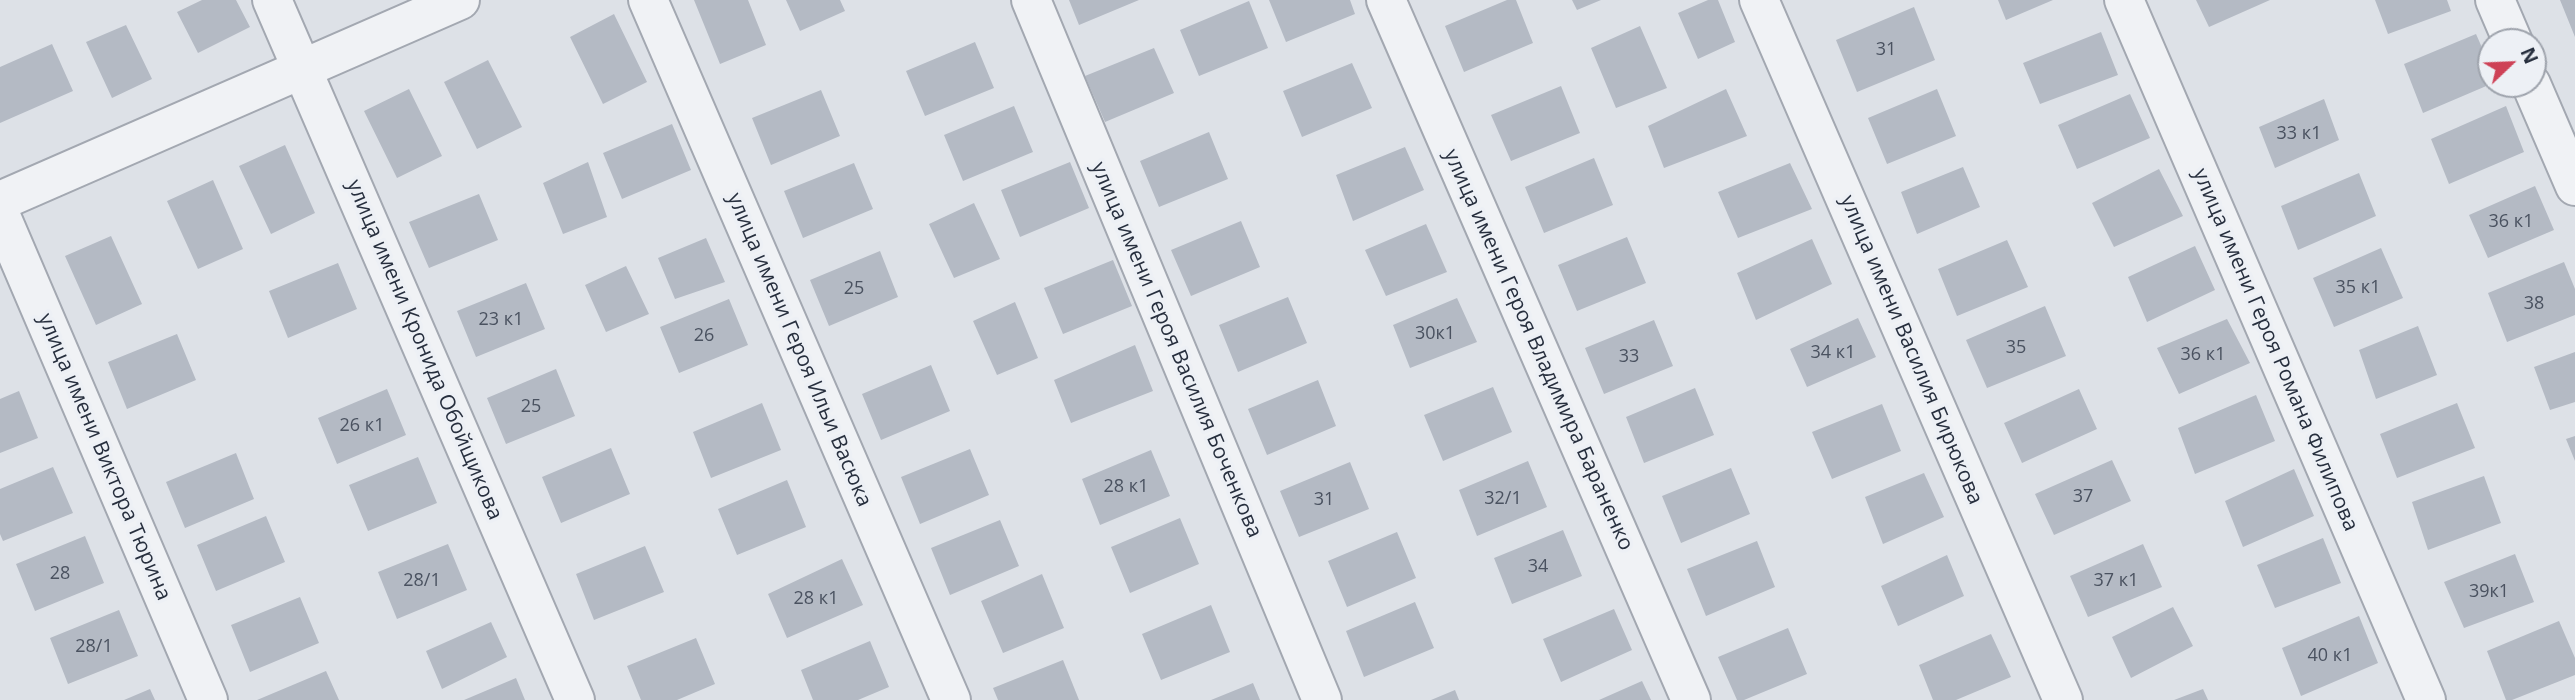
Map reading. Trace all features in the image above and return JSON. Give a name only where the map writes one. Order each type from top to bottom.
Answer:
[{"type":"street","name":"улица имени Кронида Обойщикова","points":[[272,0],[575,700]]},
{"type":"street","points":[[0,201],[460,0]]},
{"type":"street","name":"улица имени Героя Ильи Васюка","points":[[648,0],[951,700]]},
{"type":"street","name":"улица имени Героя Василия Боченкова","points":[[1031,0],[1322,700]]},
{"type":"street","name":"улица имени Героя Владимира Бараненко","points":[[1386,0],[1691,700]]},
{"type":"street","name":"улица имени Василия Бирюкова","points":[[1759,0],[2063,700]]},
{"type":"street","name":"улица имени Героя Романа Филипова","points":[[2124,0],[2426,700]]},
{"type":"street","points":[[2495,0],[2507,28]]},
{"type":"street","points":[[2537,98],[2575,186]]},
{"type":"street","name":"улица имени Виктора Тюрина","points":[[0,214],[208,700]]},
{"type":"building","points":[[202,0],[236,0],[250,27],[198,53],[177,12]]},
{"type":"building","points":[[694,0],[748,0],[766,45],[720,64]]},
{"type":"building","points":[[786,0],[840,0],[845,11],[800,31]]},
{"type":"building","points":[[1069,0],[1139,0],[1079,25]]},
{"type":"building","points":[[1269,0],[1350,0],[1355,14],[1286,42]]},
{"type":"building","points":[[1507,0],[1516,0],[1533,43],[1464,72],[1445,26]]},
{"type":"building","points":[[1572,0],[1601,0],[1577,10]]},
{"type":"building","points":[[1708,0],[1718,0],[1735,42],[1698,59],[1678,13]]},
{"type":"building","points":[[1998,0],[2053,0],[2006,20]]},
{"type":"building","points":[[2196,0],[2270,0],[2209,27]]},
{"type":"building","points":[[2375,0],[2447,0],[2451,11],[2388,34]]},
{"type":"building","points":[[2560,0],[2575,0],[2575,37]]},
{"type":"building","points":[[1249,1],[1268,48],[1199,76],[1180,30]]},
{"type":"building","points":[[1914,7],[1935,60],[1857,92],[1836,40]]},
{"type":"building","points":[[614,14],[647,82],[603,104],[570,37]]},
{"type":"building","points":[[126,25],[152,79],[112,98],[86,42]]},
{"type":"building","points":[[1640,26],[1667,88],[1616,108],[1591,48]]},
{"type":"building","points":[[2101,32],[2118,75],[2040,104],[2023,63]]},
{"type":"building","points":[[2476,34],[2477,36],[2477,90],[2423,113],[2404,64]]},
{"type":"building","points":[[975,42],[994,88],[925,116],[906,71]]},
{"type":"building","points":[[52,44],[73,91],[0,123],[0,67]]},
{"type":"building","points":[[1154,48],[1174,93],[1105,122],[1085,76]]},
{"type":"building","points":[[488,60],[522,127],[477,149],[444,82]]},
{"type":"building","points":[[1352,63],[1372,108],[1302,137],[1283,91]]},
{"type":"building","points":[[1561,86],[1580,133],[1511,161],[1491,115]]},
{"type":"building","points":[[409,89],[442,156],[397,178],[364,111]]},
{"type":"building","points":[[1726,89],[1747,136],[1664,168],[1648,126]]},
{"type":"building","points":[[1937,89],[1956,136],[1887,164],[1868,118]]},
{"type":"building","points":[[821,90],[840,136],[771,165],[752,118]]},
{"type":"building","points":[[2130,94],[2150,138],[2077,169],[2058,125]]},
{"type":"building","points":[[2324,99],[2339,140],[2275,168],[2259,127]]},
{"type":"building","points":[[1014,106],[1033,152],[963,181],[944,135]]},
{"type":"building","points":[[2506,106],[2524,152],[2449,184],[2431,139]]},
{"type":"building","points":[[672,124],[691,170],[622,199],[603,153]]},
{"type":"building","points":[[1209,132],[1228,179],[1159,207],[1140,161]]},
{"type":"building","points":[[285,145],[315,213],[271,234],[239,166]]},
{"type":"building","points":[[1405,147],[1424,190],[1353,221],[1336,175]]},
{"type":"building","points":[[1594,158],[1613,205],[1544,233],[1525,187]]},
{"type":"building","points":[[588,162],[607,217],[563,234],[543,183]]},
{"type":"building","points":[[1070,162],[1089,208],[1020,237],[1001,190]]},
{"type":"building","points":[[854,163],[873,209],[803,238],[784,191]]},
{"type":"building","points":[[1790,163],[1812,209],[1738,238],[1718,192]]},
{"type":"building","points":[[1963,167],[1980,207],[1917,234],[1901,192]]},
{"type":"building","points":[[2159,169],[2183,216],[2114,247],[2092,203]]},
{"type":"building","points":[[2359,173],[2376,216],[2298,250],[2281,206]]},
{"type":"building","points":[[213,180],[243,249],[198,269],[167,201]]},
{"type":"building","points":[[2535,186],[2554,230],[2488,258],[2469,215]]},
{"type":"building","points":[[479,194],[498,240],[429,268],[409,222]]},
{"type":"building","points":[[974,203],[1000,259],[954,278],[929,224]]},
{"type":"building","points":[[1241,221],[1260,267],[1191,296],[1171,250]]},
{"type":"building","points":[[1426,224],[1447,272],[1386,296],[1365,250]]},
{"type":"building","points":[[111,236],[142,304],[96,325],[65,256]]},
{"type":"building","points":[[1627,237],[1646,283],[1577,311],[1558,265]]},
{"type":"building","points":[[706,238],[725,282],[675,299],[658,258]]},
{"type":"building","points":[[1812,239],[1832,284],[1756,320],[1737,273]]},
{"type":"building","points":[[2007,240],[2028,287],[1957,316],[1938,269]]},
{"type":"building","points":[[2195,246],[2215,290],[2147,322],[2128,277]]},
{"type":"building","points":[[2381,248],[2403,298],[2334,327],[2313,278]]},
{"type":"building","points":[[880,251],[898,297],[829,326],[810,280]]},
{"type":"building","points":[[1113,260],[1132,306],[1063,334],[1044,288]]},
{"type":"building","points":[[2564,262],[2575,289],[2575,315],[2507,342],[2488,293]]},
{"type":"building","points":[[338,263],[357,309],[288,338],[269,291]]},
{"type":"building","points":[[626,266],[649,314],[606,332],[585,285]]},
{"type":"building","points":[[526,283],[545,329],[476,357],[457,311]]},
{"type":"building","points":[[1288,297],[1307,343],[1238,372],[1219,325]]},
{"type":"building","points":[[1457,298],[1477,342],[1410,368],[1393,325]]},
{"type":"building","points":[[729,299],[748,345],[679,373],[660,327]]},
{"type":"building","points":[[1015,302],[1038,358],[997,375],[973,321]]},
{"type":"building","points":[[2045,306],[2066,356],[1987,388],[1966,340]]},
{"type":"building","points":[[1858,318],[1876,357],[1807,387],[1790,349]]},
{"type":"building","points":[[2227,319],[2250,363],[2179,394],[2157,348]]},
{"type":"building","points":[[1654,320],[1673,366],[1604,394],[1585,348]]},
{"type":"building","points":[[2418,326],[2437,375],[2376,399],[2359,350]]},
{"type":"building","points":[[177,334],[196,380],[127,409],[108,362]]},
{"type":"building","points":[[1135,345],[1153,391],[1071,423],[1054,380]]},
{"type":"building","points":[[2575,352],[2575,402],[2550,410],[2534,367]]},
{"type":"building","points":[[931,365],[950,411],[881,440],[862,394]]},
{"type":"building","points":[[556,369],[575,416],[506,444],[487,398]]},
{"type":"building","points":[[1318,380],[1336,426],[1267,455],[1248,409]]},
{"type":"building","points":[[1493,387],[1512,432],[1443,461],[1424,415]]},
{"type":"building","points":[[1695,388],[1714,435],[1644,463],[1626,417]]},
{"type":"building","points":[[387,389],[406,435],[337,464],[318,418]]},
{"type":"building","points":[[2079,389],[2097,429],[2022,463],[2004,423]]},
{"type":"building","points":[[19,391],[38,438],[0,453],[0,399]]},
{"type":"building","points":[[2256,395],[2275,441],[2195,474],[2178,428]]},
{"type":"building","points":[[762,403],[781,450],[711,478],[693,432]]},
{"type":"building","points":[[2457,403],[2475,448],[2397,478],[2380,434]]},
{"type":"building","points":[[1882,404],[1901,451],[1832,479],[1812,432]]},
{"type":"building","points":[[2575,436],[2575,461],[2566,439]]},
{"type":"building","points":[[611,448],[630,494],[561,523],[542,477]]},
{"type":"building","points":[[970,449],[989,495],[920,524],[901,477]]},
{"type":"building","points":[[1151,450],[1170,496],[1100,525],[1082,479]]},
{"type":"building","points":[[236,453],[254,499],[185,528],[166,482]]},
{"type":"building","points":[[418,457],[437,503],[368,531],[349,485]]},
{"type":"building","points":[[2112,460],[2131,501],[2054,535],[2035,494]]},
{"type":"building","points":[[1528,461],[1547,507],[1477,536],[1459,490]]},
{"type":"building","points":[[1350,462],[1369,509],[1299,537],[1280,491]]},
{"type":"building","points":[[53,467],[73,513],[3,541],[0,534],[0,489]]},
{"type":"building","points":[[1731,468],[1750,514],[1681,543],[1662,496]]},
{"type":"building","points":[[2294,469],[2314,516],[2243,547],[2225,501]]},
{"type":"building","points":[[1924,473],[1944,517],[1883,544],[1865,497]]},
{"type":"building","points":[[2484,476],[2501,523],[2428,550],[2412,502]]},
{"type":"building","points":[[787,480],[806,527],[737,555],[718,509]]},
{"type":"building","points":[[266,516],[285,562],[216,591],[197,545]]},
{"type":"building","points":[[1180,518],[1199,564],[1130,593],[1111,547]]},
{"type":"building","points":[[1000,520],[1019,566],[950,595],[931,548]]},
{"type":"building","points":[[1563,530],[1582,576],[1512,604],[1494,558]]},
{"type":"building","points":[[1397,532],[1416,578],[1347,607],[1328,561]]},
{"type":"building","points":[[85,536],[104,583],[35,611],[16,564]]},
{"type":"building","points":[[2323,538],[2341,583],[2275,608],[2257,565]]},
{"type":"building","points":[[1757,541],[1775,587],[1706,616],[1687,569]]},
{"type":"building","points":[[448,544],[467,590],[397,619],[378,572]]},
{"type":"building","points":[[2143,544],[2162,587],[2088,617],[2070,576]]},
{"type":"building","points":[[645,546],[664,592],[594,620],[576,574]]},
{"type":"building","points":[[2515,554],[2534,602],[2464,628],[2444,582]]},
{"type":"building","points":[[1947,555],[1964,596],[1898,626],[1881,586]]},
{"type":"building","points":[[842,559],[863,605],[787,638],[768,594]]},
{"type":"building","points":[[1042,574],[1064,628],[1003,653],[981,601]]},
{"type":"building","points":[[300,597],[319,643],[250,672],[231,625]]},
{"type":"building","points":[[1415,602],[1434,648],[1364,677],[1346,631]]},
{"type":"building","points":[[1211,605],[1230,652],[1161,680],[1142,634]]},
{"type":"building","points":[[2173,607],[2193,646],[2131,678],[2112,637]]},
{"type":"building","points":[[1614,609],[1632,650],[1561,682],[1543,639]]},
{"type":"building","points":[[119,610],[138,656],[68,684],[50,638]]},
{"type":"building","points":[[2359,616],[2378,663],[2301,696],[2282,648]]},
{"type":"building","points":[[2559,621],[2575,658],[2575,675],[2506,700],[2487,651]]},
{"type":"building","points":[[491,622],[507,657],[442,689],[426,651]]},
{"type":"building","points":[[1788,628],[1807,674],[1744,700],[1737,700],[1718,657]]},
{"type":"building","points":[[1991,634],[2011,677],[1956,700],[1933,700],[1919,665]]},
{"type":"building","points":[[696,638],[715,684],[677,700],[641,700],[627,666]]},
{"type":"building","points":[[870,641],[889,687],[858,700],[813,700],[801,670]]},
{"type":"building","points":[[1063,660],[1079,700],[998,700],[993,688]]},
{"type":"building","points":[[326,671],[339,700],[257,700]]},
{"type":"building","points":[[516,678],[525,700],[464,700]]},
{"type":"building","points":[[1642,681],[1651,700],[1599,700]]},
{"type":"building","points":[[1253,683],[1260,700],[1211,700]]},
{"type":"building","points":[[150,689],[155,700],[124,700]]},
{"type":"building","points":[[2203,689],[2208,700],[2174,700]]},
{"type":"building","points":[[1455,690],[1459,700],[1431,700]]}]
